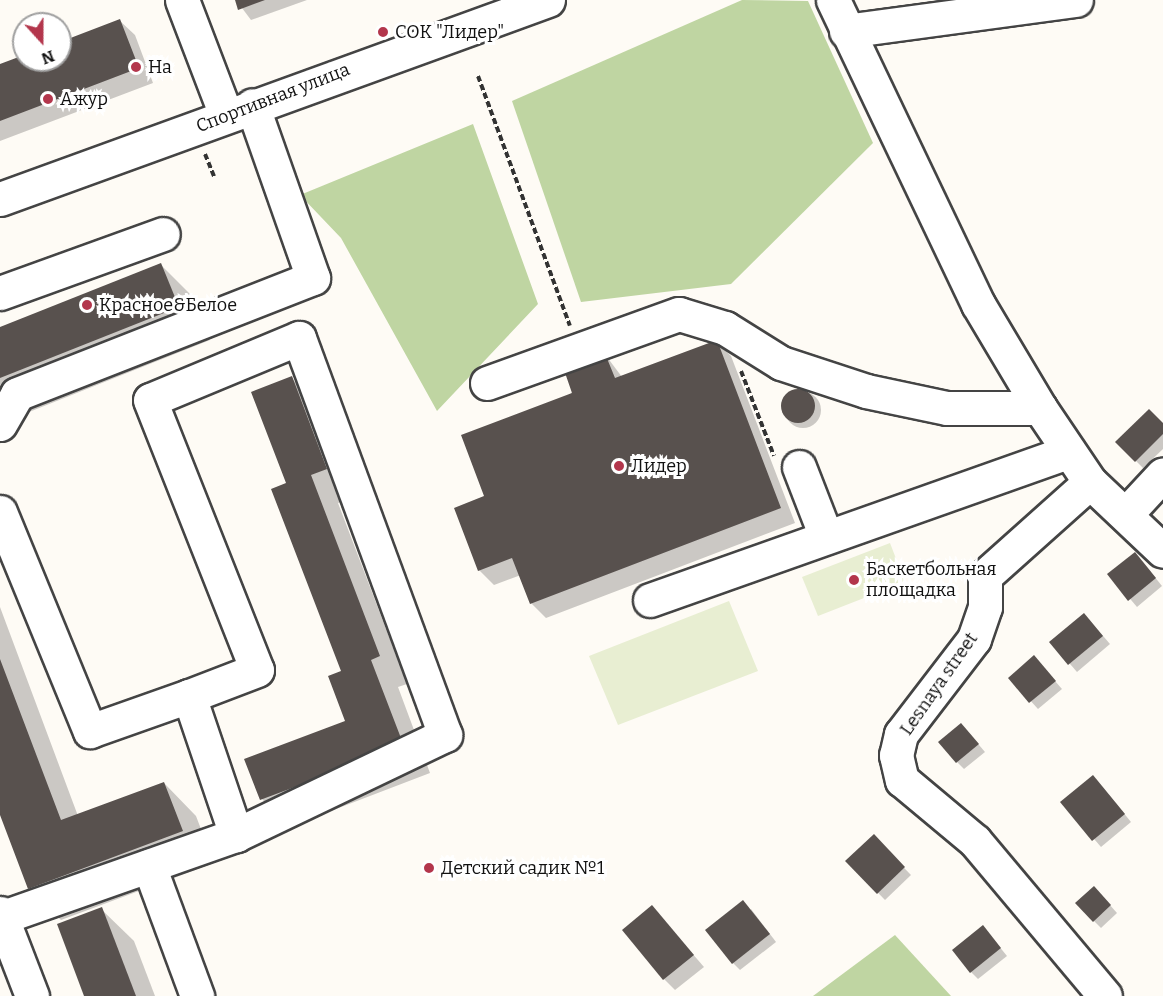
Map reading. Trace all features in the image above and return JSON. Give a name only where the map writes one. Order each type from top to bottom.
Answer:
[{"type":"street","points":[[0,424],[17,394],[313,278],[239,110],[182,0]]},
{"type":"street","name":"Спортивная улица","points":[[0,199],[239,110],[548,0]]},
{"type":"street","points":[[833,0],[978,304],[1040,408],[1090,482],[1163,551]]},
{"type":"street","points":[[846,31],[1076,0]]},
{"type":"street","points":[[0,293],[163,234]]},
{"type":"street","points":[[487,383],[679,314],[725,328],[781,363],[866,391],[947,408],[1040,408]]},
{"type":"street","points":[[0,512],[90,731],[257,670],[150,400],[299,338],[445,735],[236,835],[1,916],[32,996]]},
{"type":"street","points":[[650,600],[825,534],[1069,452]]},
{"type":"street","points":[[788,465],[825,534]]},
{"type":"street","points":[[1126,514],[1163,474]]},
{"type":"street","name":"Lesnaya street","points":[[1090,482],[984,576],[985,607],[974,639],[901,734],[896,755],[902,780],[975,841],[1105,996]]},
{"type":"street","points":[[189,696],[236,835]]},
{"type":"street","points":[[148,866],[197,996]]},
{"type":"path","points":[[478,76],[578,349]]},
{"type":"path","points":[[725,328],[788,465]]},
{"type":"green space","points":[[742,0],[808,1],[873,143],[731,284],[581,302],[512,101]]},
{"type":"green space","points":[[473,124],[538,304],[437,411],[341,238],[300,195]]},
{"type":"green space","name":"Баскетбольная площадка","points":[[890,543],[905,582],[818,616],[802,577]]},
{"type":"green space","points":[[729,601],[758,671],[618,725],[589,656]]},
{"type":"green space","points":[[895,935],[951,996],[813,996]]},
{"type":"building","points":[[235,0],[265,0],[238,10]]},
{"type":"building","points":[[120,19],[139,68],[0,121],[0,64],[12,60],[12,72],[72,72],[72,37]]},
{"type":"building","points":[[161,263],[179,307],[0,378],[0,327]]},
{"type":"building","name":"Лидер","points":[[717,340],[781,508],[530,604],[512,558],[478,571],[454,508],[484,496],[461,435],[572,393],[563,367],[604,351],[615,378]]},
{"type":"building","points":[[292,376],[327,469],[311,475],[380,656],[371,660],[404,746],[260,800],[244,759],[345,721],[328,676],[341,671],[271,489],[286,483],[251,392]]},
{"type":"building","points":[[798,389],[810,394],[815,406],[810,418],[798,423],[786,418],[781,406],[786,394]]},
{"type":"building","points":[[1149,409],[1163,423],[1163,434],[1135,462],[1115,442]]},
{"type":"building","points":[[1135,552],[1156,578],[1128,601],[1107,574]]},
{"type":"building","points":[[1084,613],[1103,636],[1068,665],[1049,642]]},
{"type":"building","points":[[1034,655],[1056,681],[1029,703],[1008,678]]},
{"type":"building","points":[[0,659],[61,820],[164,782],[183,831],[28,889],[0,815]]},
{"type":"building","points":[[961,723],[979,744],[956,763],[938,742]]},
{"type":"building","points":[[1093,775],[1125,814],[1092,841],[1060,802]]},
{"type":"building","points":[[874,834],[905,867],[877,894],[845,861]]},
{"type":"building","points":[[1094,886],[1111,905],[1093,922],[1075,903]]},
{"type":"building","points":[[743,900],[770,934],[732,964],[705,930]]},
{"type":"building","points":[[652,905],[694,955],[663,980],[622,930]]},
{"type":"building","points":[[102,907],[136,996],[84,996],[57,924]]},
{"type":"building","points":[[983,925],[1001,948],[970,973],[952,950]]},
{"type":"place","name":"СОК \"Лидер\"","points":[[383,32]]},
{"type":"place","name":"На","points":[[136,67]]},
{"type":"place","name":"Ажур","points":[[48,99]]},
{"type":"place","name":"Красное&Белое","points":[[87,305]]},
{"type":"place","name":"Лидер","points":[[619,466]]},
{"type":"place","name":"Баскетбольная площадка","points":[[854,580]]},
{"type":"place","name":"Детский садик №1","points":[[429,868]]}]
